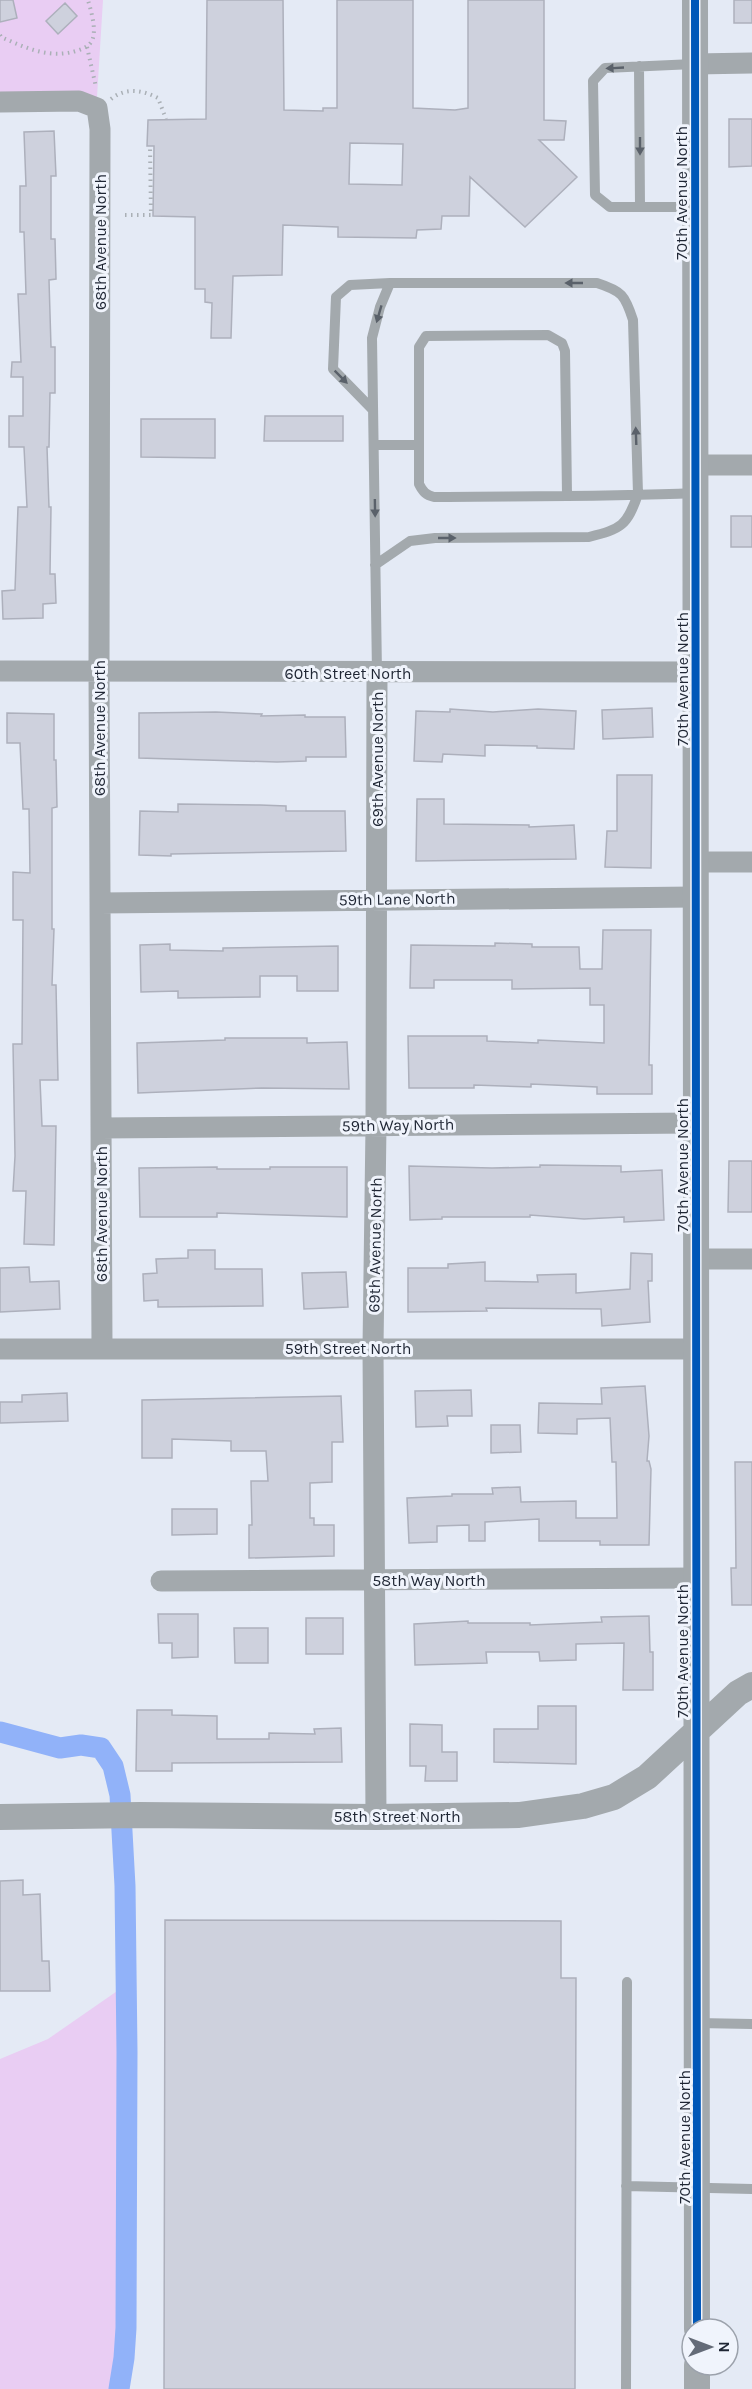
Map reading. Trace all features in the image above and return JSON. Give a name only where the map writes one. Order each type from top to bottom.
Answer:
[{"type":"street","name":"70th Avenue North","points":[[695,0],[697,2317]]},
{"type":"street","points":[[695,64],[752,63]]},
{"type":"street","points":[[0,102],[79,101],[101,98]]},
{"type":"street","name":"68th Avenue North","points":[[101,98],[99,671],[102,1348]]},
{"type":"street","points":[[695,465],[752,465]]},
{"type":"street","name":"60th Street North","points":[[0,671],[695,672]]},
{"type":"street","name":"69th Avenue North","points":[[376,1817],[373,1348],[377,673]]},
{"type":"street","points":[[695,862],[752,862]]},
{"type":"street","name":"59th Lane North","points":[[100,903],[694,897]]},
{"type":"street","name":"59th Way North","points":[[101,1128],[695,1123]]},
{"type":"street","points":[[695,1259],[752,1259]]},
{"type":"street","name":"59th Street North","points":[[0,1349],[696,1349]]},
{"type":"street","name":"58th Way North","points":[[161,1581],[696,1578]]},
{"type":"street","name":"58th Street North","points":[[0,1817],[519,1815],[583,1806],[614,1797],[647,1777],[738,1693],[752,1685]]},
{"type":"lane","points":[[695,64],[605,68],[593,81],[595,195],[610,207],[695,207]]},
{"type":"lane","points":[[639,66],[640,207]]},
{"type":"lane","points":[[377,673],[372,338],[390,283]]},
{"type":"lane","points":[[373,410],[333,369],[336,297],[350,285],[597,283],[614,289],[627,300],[633,321],[638,495],[630,517],[613,530],[589,537],[418,540],[410,542],[375,565]]},
{"type":"lane","points":[[567,495],[565,351],[562,343],[548,335],[434,334],[426,336],[419,347],[419,484],[428,495],[567,495],[638,495],[695,493]]},
{"type":"lane","points":[[374,445],[419,445]]},
{"type":"lane","points":[[626,2389],[627,1982]]},
{"type":"lane","points":[[697,2023],[752,2024]]},
{"type":"lane","points":[[626,2186],[752,2189]]},
{"type":"path","points":[[0,35],[33,51],[52,54],[74,52],[87,47],[93,38],[93,19],[88,0]]},
{"type":"path","points":[[87,47],[101,98],[130,90],[149,94],[158,98],[166,119]]},
{"type":"path","points":[[125,216],[151,216],[150,146]]},
{"type":"shaded area","points":[[0,0],[103,0],[97,97],[0,92]]},
{"type":"shaded area","points":[[123,1987],[117,2389],[0,2389],[0,2059],[48,2039]]},
{"type":"building","points":[[0,0],[13,0],[17,18],[0,22]]},
{"type":"building","points":[[207,0],[283,0],[284,110],[323,111],[323,108],[337,108],[337,0],[413,0],[413,108],[455,110],[468,108],[468,0],[544,0],[544,120],[566,121],[564,140],[539,140],[577,177],[525,227],[470,177],[469,216],[442,216],[441,229],[417,230],[416,238],[338,237],[338,227],[283,225],[282,275],[233,276],[231,338],[211,338],[212,303],[205,302],[205,289],[195,289],[195,217],[153,216],[154,146],[147,146],[148,120],[206,119]],"holes":[[[350,143],[403,144],[402,185],[349,184]]]},
{"type":"building","points":[[734,0],[752,0],[752,23],[734,23]]},
{"type":"building","points":[[65,3],[77,16],[58,34],[46,21]]},
{"type":"building","points":[[729,119],[752,119],[752,166],[729,167]]},
{"type":"building","points":[[54,131],[56,176],[51,176],[51,239],[55,239],[56,279],[49,280],[51,347],[55,347],[55,393],[50,393],[49,447],[47,447],[49,507],[51,507],[50,574],[55,574],[56,603],[43,604],[43,618],[3,619],[2,591],[15,590],[18,507],[27,507],[24,447],[9,447],[9,416],[23,416],[23,377],[11,377],[12,362],[21,362],[18,294],[26,294],[24,232],[20,232],[20,186],[26,186],[24,132]]},
{"type":"building","points":[[265,416],[343,416],[343,441],[264,441]]},
{"type":"building","points":[[141,419],[215,419],[215,458],[141,457]]},
{"type":"building","points":[[731,516],[752,516],[752,547],[731,547]]},
{"type":"building","points":[[652,708],[653,737],[603,739],[602,710]]},
{"type":"building","points":[[450,709],[493,712],[538,709],[576,711],[574,749],[485,745],[485,756],[443,754],[442,762],[414,761],[416,711],[450,712]]},
{"type":"building","points":[[7,713],[54,714],[57,807],[52,808],[52,929],[54,929],[52,985],[56,985],[58,1080],[40,1080],[42,1126],[56,1126],[54,1245],[24,1244],[26,1191],[13,1191],[15,1156],[13,1044],[22,1044],[23,920],[13,920],[13,872],[30,873],[29,809],[23,809],[20,743],[7,743]]},
{"type":"building","points":[[139,713],[262,714],[261,716],[345,717],[346,757],[306,757],[306,761],[277,762],[139,758]]},
{"type":"building","points":[[617,775],[652,775],[651,868],[605,867],[607,831],[617,831]]},
{"type":"building","points":[[417,799],[444,799],[444,824],[529,825],[529,827],[574,825],[576,859],[416,861]]},
{"type":"building","points":[[178,804],[286,806],[286,811],[345,811],[346,851],[139,855],[140,811],[178,812]]},
{"type":"building","points":[[603,930],[651,930],[649,1065],[652,1065],[652,1094],[597,1094],[597,1087],[531,1084],[531,1087],[474,1085],[474,1088],[409,1088],[408,1036],[487,1036],[487,1041],[538,1043],[538,1040],[604,1043],[604,1005],[590,1005],[590,988],[512,989],[512,980],[434,980],[434,988],[410,988],[411,945],[495,946],[495,943],[532,944],[532,947],[579,947],[580,969],[602,969]]},
{"type":"building","points":[[170,944],[170,950],[223,951],[223,948],[338,946],[338,991],[297,991],[297,976],[260,976],[260,997],[178,998],[178,991],[141,992],[140,945]]},
{"type":"building","points":[[225,1038],[307,1038],[307,1043],[347,1042],[349,1089],[262,1088],[138,1093],[137,1043],[225,1040]]},
{"type":"building","points":[[729,1161],[752,1161],[752,1212],[728,1212]]},
{"type":"building","points":[[540,1165],[621,1166],[621,1172],[662,1170],[664,1220],[624,1222],[624,1217],[584,1219],[530,1215],[530,1217],[442,1217],[442,1219],[410,1220],[409,1166],[492,1168],[540,1167]]},
{"type":"building","points":[[217,1167],[217,1169],[270,1169],[270,1167],[347,1167],[347,1217],[217,1213],[217,1217],[140,1217],[139,1168]]},
{"type":"building","points":[[188,1250],[215,1250],[215,1269],[262,1269],[263,1306],[158,1307],[158,1300],[144,1301],[143,1274],[157,1273],[156,1259],[188,1258]]},
{"type":"building","points":[[631,1253],[652,1254],[652,1281],[648,1281],[650,1322],[602,1326],[601,1309],[486,1308],[487,1311],[408,1312],[408,1268],[448,1268],[448,1264],[485,1262],[485,1281],[538,1282],[537,1275],[576,1274],[576,1293],[630,1289]]},
{"type":"building","points":[[29,1267],[30,1282],[59,1281],[60,1309],[0,1312],[0,1268]]},
{"type":"building","points":[[346,1272],[348,1307],[304,1309],[302,1273]]},
{"type":"building","points":[[645,1386],[649,1436],[647,1461],[651,1469],[649,1545],[600,1545],[600,1541],[539,1541],[539,1519],[485,1522],[485,1541],[469,1541],[469,1525],[437,1526],[437,1542],[409,1543],[407,1498],[452,1496],[452,1494],[493,1494],[492,1488],[520,1487],[521,1502],[576,1501],[576,1518],[617,1518],[616,1462],[612,1462],[610,1418],[577,1419],[577,1434],[538,1433],[539,1403],[602,1404],[601,1388]]},
{"type":"building","points":[[471,1390],[472,1416],[447,1416],[448,1426],[416,1427],[415,1391]]},
{"type":"building","points":[[67,1393],[68,1421],[0,1423],[0,1402],[22,1402],[22,1395]]},
{"type":"building","points":[[341,1396],[343,1442],[332,1442],[332,1482],[310,1483],[310,1518],[314,1518],[314,1525],[334,1525],[334,1556],[249,1558],[249,1525],[252,1525],[251,1481],[268,1481],[266,1451],[231,1451],[231,1441],[172,1439],[172,1458],[142,1458],[142,1400]]},
{"type":"building","points":[[491,1425],[520,1425],[521,1452],[491,1453]]},
{"type":"building","points":[[735,1462],[752,1462],[752,1605],[732,1605],[731,1568],[736,1568]]},
{"type":"building","points":[[172,1509],[217,1509],[217,1534],[172,1535]]},
{"type":"building","points":[[158,1614],[198,1614],[198,1657],[172,1658],[172,1643],[159,1643]]},
{"type":"building","points":[[649,1616],[650,1652],[653,1652],[653,1690],[623,1690],[624,1643],[576,1644],[576,1660],[540,1661],[539,1652],[486,1652],[487,1663],[415,1665],[414,1624],[468,1621],[468,1623],[530,1623],[530,1625],[602,1622],[601,1617]]},
{"type":"building","points":[[306,1618],[343,1618],[343,1654],[306,1654]]},
{"type":"building","points":[[234,1628],[268,1628],[268,1663],[235,1663]]},
{"type":"building","points":[[538,1706],[576,1706],[576,1764],[494,1762],[494,1729],[538,1729]]},
{"type":"building","points":[[137,1710],[172,1710],[172,1715],[217,1716],[217,1739],[269,1739],[269,1733],[315,1734],[314,1729],[341,1728],[342,1762],[172,1763],[172,1771],[136,1771]]},
{"type":"building","points":[[410,1724],[442,1725],[442,1752],[457,1752],[457,1781],[425,1781],[426,1766],[410,1766]]},
{"type":"building","points":[[23,1880],[23,1895],[40,1894],[42,1961],[49,1961],[50,1991],[0,1991],[0,1881]]},
{"type":"building","points":[[165,1920],[561,1921],[561,1978],[576,1978],[575,2389],[164,2389]]},
{"type":"waterway","points":[[0,1732],[60,1748],[81,1745],[101,1748],[113,1766],[120,1795],[125,1886],[127,2052],[126,2328],[119,2389]]},
{"type":"cycle path","points":[[695,0],[697,2317]]}]
